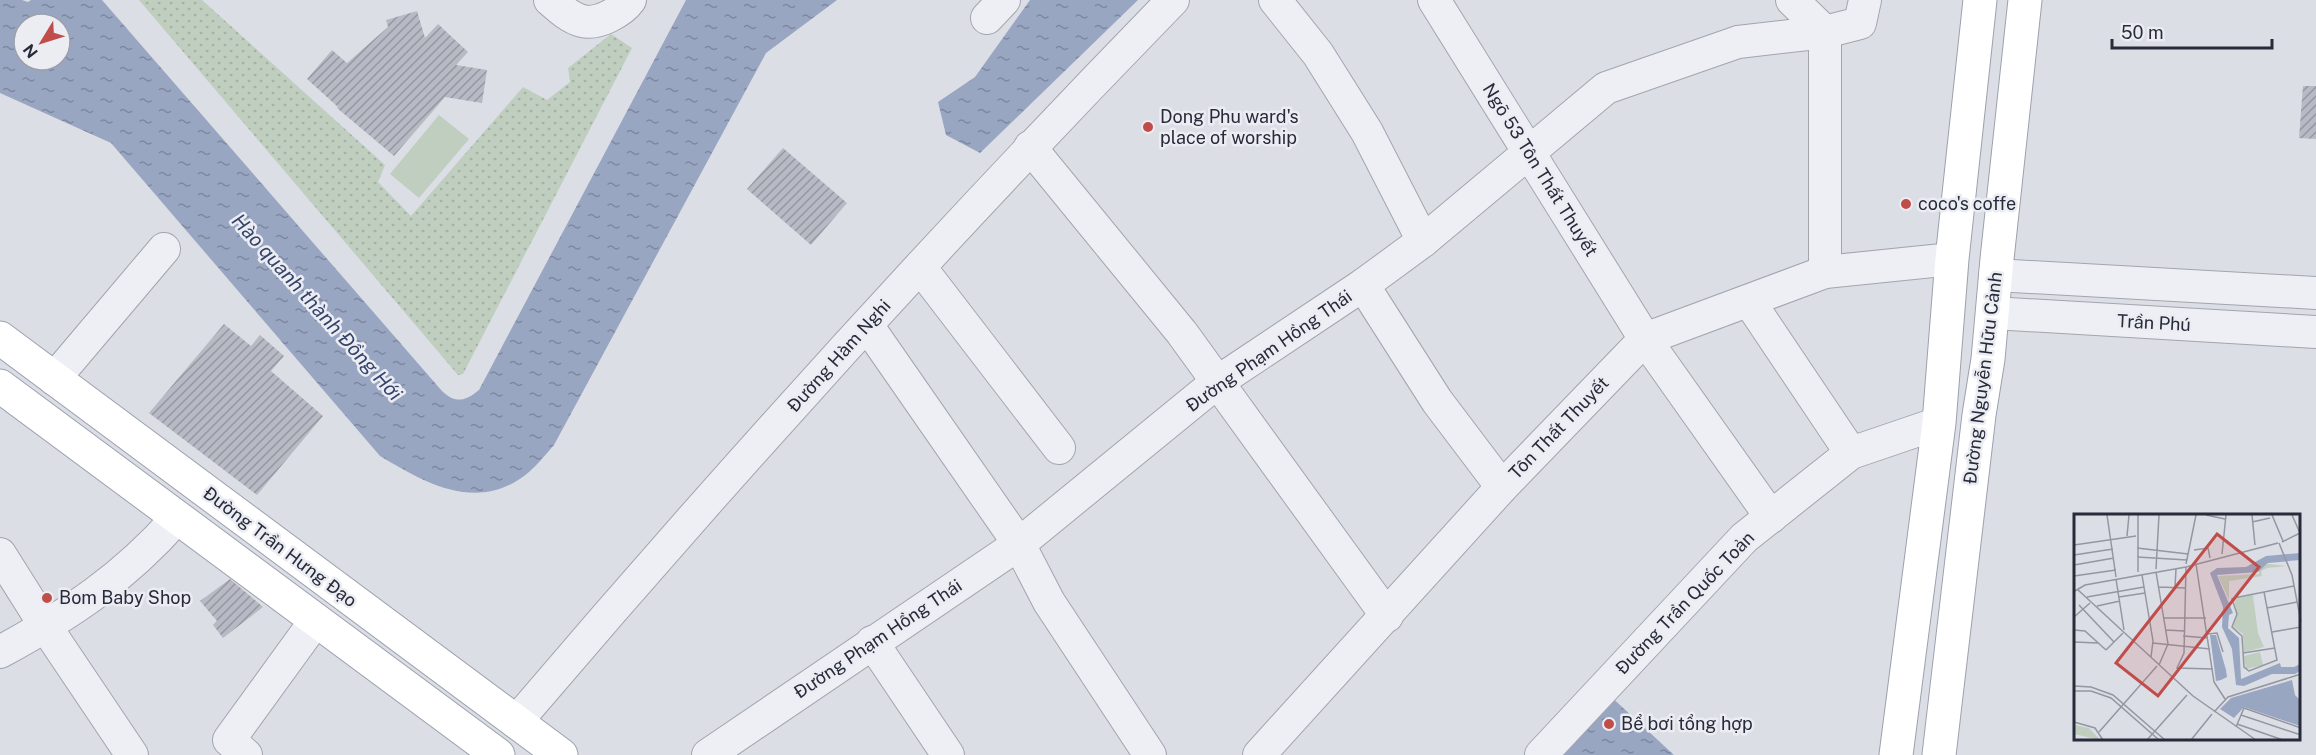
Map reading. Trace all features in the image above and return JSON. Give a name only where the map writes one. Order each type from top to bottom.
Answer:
[{"type":"main road","points":[[1896,755],[1939,423],[1952,259],[1980,0]]},
{"type":"main road","name":"Đường Nguyễn Hữu Cảnh","points":[[1939,755],[1988,359],[2025,0]]},
{"type":"main road","points":[[1952,259],[1996,270]]},
{"type":"main road","name":"Đường Trần Hưng Đạo","points":[[0,338],[561,755]]},
{"type":"main road","points":[[9,397],[54,379]]},
{"type":"main road","name":"Đường Trần Hưng Đạo","points":[[9,397],[316,620],[491,753]]},
{"type":"main road","points":[[491,753],[516,722]]},
{"type":"street","points":[[557,6],[583,22],[596,21],[611,15],[630,0]]},
{"type":"street","name":"Đường Hàm Nghi","points":[[516,722],[663,553],[867,325],[1030,147],[1173,0]]},
{"type":"street","points":[[1275,0],[1318,54],[1367,132],[1423,242]]},
{"type":"street","name":"Ngõ 53 Tôn Thất Thuyết","points":[[1434,0],[1645,339],[1771,517]]},
{"type":"street","points":[[1792,0],[1826,32],[1825,272]]},
{"type":"street","name":"Đường Phạm Hồng Thái","points":[[708,755],[1019,544],[1216,383],[1423,242],[1606,88],[1738,42],[1826,32],[1860,23],[1865,0]]},
{"type":"street","points":[[1030,147],[1157,300],[1387,616]]},
{"type":"street","points":[[54,379],[164,249]]},
{"type":"street","name":"Tôn Thất Thuyết","points":[[1259,755],[1502,487],[1645,339],[1825,272],[1952,259]]},
{"type":"street","points":[[920,267],[1059,448]]},
{"type":"street","points":[[1996,270],[2316,293]]},
{"type":"street","points":[[1363,285],[1437,401],[1502,487]]},
{"type":"street","points":[[1749,302],[1851,453]]},
{"type":"street","name":"Trần Phú","points":[[1992,314],[2316,332]]},
{"type":"street","points":[[867,325],[1019,544],[1049,602],[1150,755]]},
{"type":"street","name":"Đường Trần Quốc Toản","points":[[1541,755],[1744,538],[1851,453],[1939,423]]},
{"type":"street","points":[[0,652],[46,627],[108,584],[151,548],[177,518]]},
{"type":"street","points":[[0,554],[132,755]]},
{"type":"street","points":[[246,755],[229,740],[316,620]]},
{"type":"street","points":[[872,642],[948,755]]},
{"type":"green space","points":[[139,0],[202,0],[385,165],[378,182],[411,216],[523,87],[547,100],[570,82],[568,68],[611,34],[632,48],[463,374],[458,375]]},
{"type":"green space","points":[[439,115],[469,139],[419,198],[390,174]]},
{"type":"water","name":"Hào quanh thành Đồng Hới","points":[[0,0],[28,2],[31,0],[102,0],[442,391],[451,398],[461,400],[479,390],[686,0],[837,0],[766,53],[554,445],[529,472],[510,485],[491,491],[472,493],[453,490],[416,476],[380,456],[111,143],[0,93]]},
{"type":"water","points":[[1030,0],[1138,0],[980,153],[946,135],[938,102],[975,77]]},
{"type":"water","name":"Bể bơi tổng hợp","points":[[1607,693],[1674,755],[1550,755]]},
{"type":"building","points":[[417,11],[425,38],[438,24],[468,52],[456,65],[487,70],[482,103],[445,97],[394,156],[337,108],[307,79],[332,50],[347,63],[388,27],[386,20]]},
{"type":"building","points":[[2303,86],[2316,86],[2316,139],[2299,138]]},
{"type":"building","points":[[783,148],[847,203],[811,245],[747,189]]},
{"type":"building","points":[[224,324],[251,346],[260,335],[284,356],[271,371],[323,416],[257,495],[149,413]]},
{"type":"building","points":[[230,579],[263,607],[223,638],[213,625],[217,621],[200,601]]},
{"type":"place","name":"Dong Phu ward's place of worship","points":[[1148,127]]},
{"type":"place","name":"coco's coffe","points":[[1906,204]]},
{"type":"place","name":"Bom Baby Shop","points":[[47,598]]},
{"type":"place","name":"Bể bơi tổng hợp","points":[[1609,724]]}]
